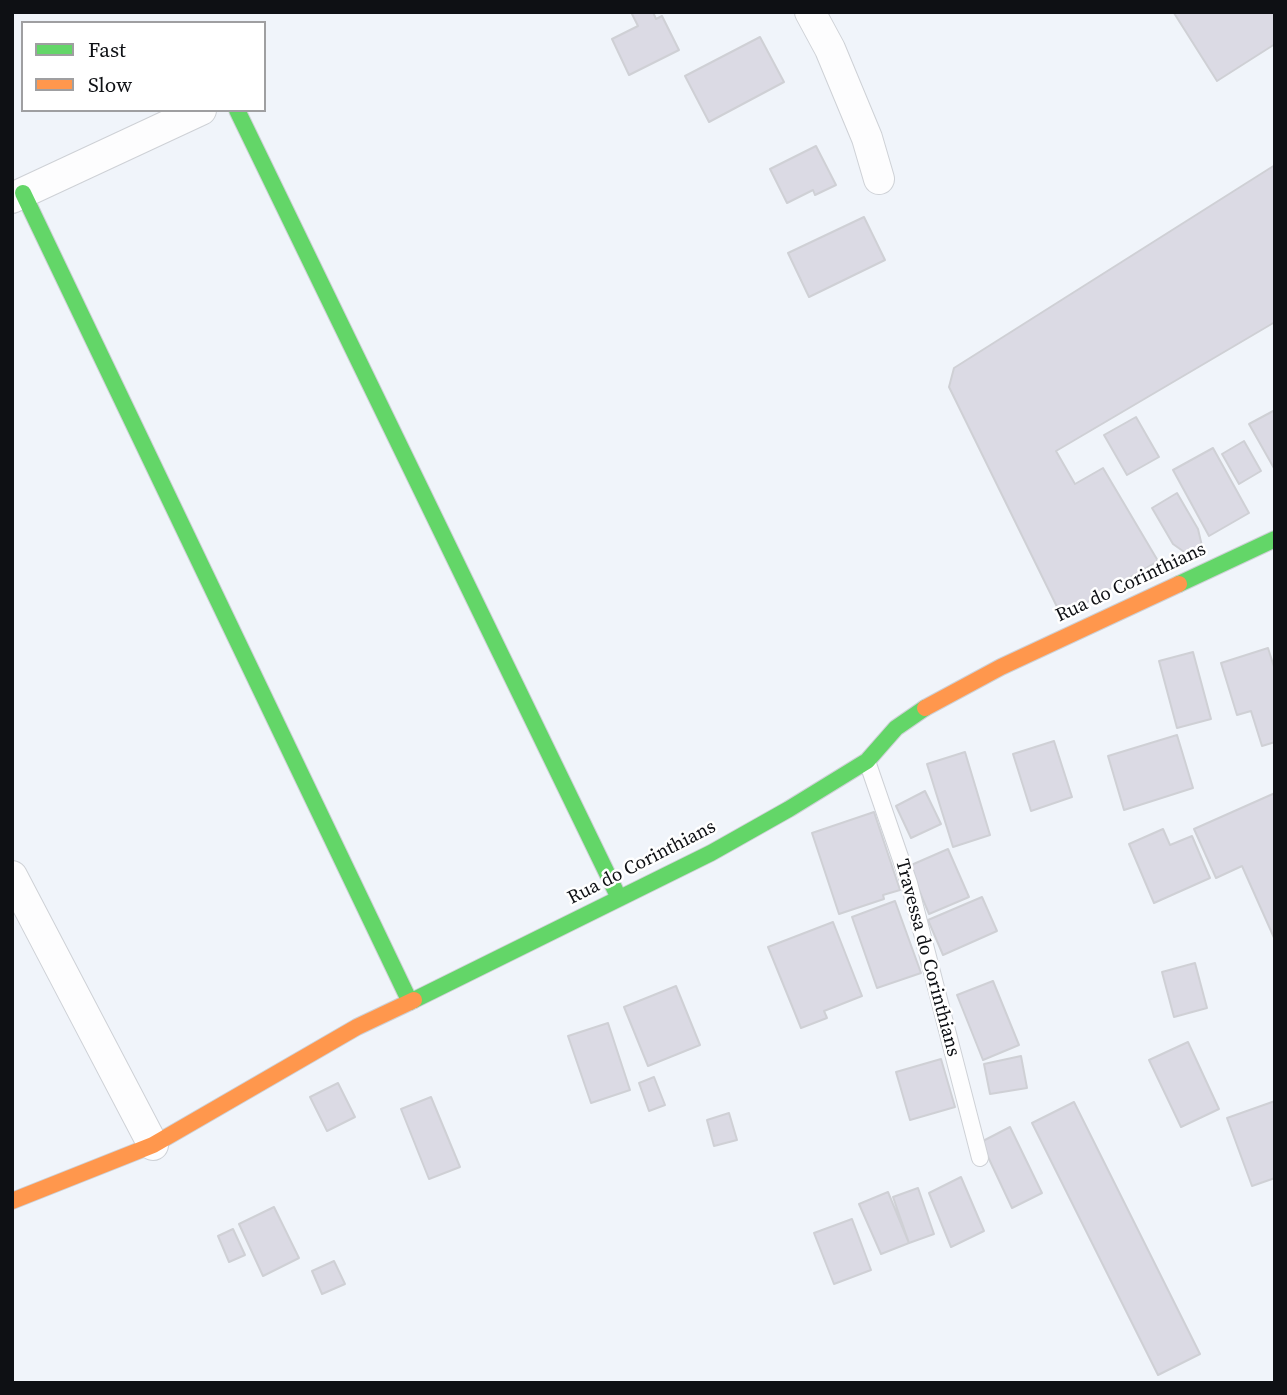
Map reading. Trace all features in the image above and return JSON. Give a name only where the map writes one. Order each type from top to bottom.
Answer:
[{"type":"street","points":[[810,12],[830,49],[867,138],[879,179]]},
{"type":"street","points":[[197,112],[18,196],[410,1002]]},
{"type":"street","points":[[238,112],[620,898]]},
{"type":"street","name":"Rua do Corinthians","points":[[12,1201],[153,1145],[357,1027],[711,853],[867,761],[895,728],[937,700],[1275,538]]},
{"type":"street","points":[[12,876],[153,1145]]},
{"type":"lane","name":"Travessa do Corinthians","points":[[867,761],[909,883],[980,1158]]},
{"type":"building","points":[[631,12],[653,12],[656,19],[662,16],[679,50],[629,75],[612,39],[638,26]]},
{"type":"building","points":[[1275,12],[1275,44],[1217,81],[1174,13]]},
{"type":"building","points":[[760,37],[784,82],[709,122],[685,76]]},
{"type":"building","points":[[816,146],[836,185],[815,195],[813,190],[787,203],[770,169]]},
{"type":"building","points":[[1275,165],[1275,322],[1056,451],[1075,484],[1103,468],[1158,561],[1062,617],[949,387],[954,368]]},
{"type":"building","points":[[864,217],[885,260],[809,297],[788,253]]},
{"type":"building","points":[[1275,410],[1275,470],[1249,424]]},
{"type":"building","points":[[1136,417],[1159,457],[1127,475],[1104,435]]},
{"type":"building","points":[[1244,441],[1261,471],[1239,484],[1222,454]]},
{"type":"building","points":[[1213,448],[1249,513],[1209,536],[1173,470]]},
{"type":"building","points":[[1177,493],[1198,529],[1202,546],[1187,554],[1173,544],[1152,508]]},
{"type":"building","points":[[1268,648],[1275,670],[1275,742],[1262,746],[1251,711],[1237,715],[1221,663]]},
{"type":"building","points":[[1193,652],[1211,719],[1177,728],[1159,661]]},
{"type":"building","points":[[1177,735],[1193,788],[1124,810],[1108,756]]},
{"type":"building","points":[[1054,741],[1072,797],[1031,811],[1013,754]]},
{"type":"building","points":[[965,752],[990,835],[953,847],[927,764]]},
{"type":"building","points":[[925,791],[941,824],[911,838],[896,806]]},
{"type":"building","points":[[1275,793],[1275,940],[1242,866],[1216,878],[1194,829]]},
{"type":"building","points":[[874,812],[900,890],[883,895],[884,899],[839,914],[812,833]]},
{"type":"building","points":[[1163,829],[1170,845],[1192,836],[1210,878],[1154,903],[1129,844]]},
{"type":"building","points":[[948,849],[969,897],[929,914],[909,866]]},
{"type":"building","points":[[982,897],[997,931],[943,955],[928,920]]},
{"type":"building","points":[[895,901],[921,973],[877,988],[852,917]]},
{"type":"building","points":[[833,922],[862,996],[824,1011],[827,1018],[801,1028],[768,947]]},
{"type":"building","points":[[1195,963],[1207,1008],[1174,1017],[1162,972]]},
{"type":"building","points":[[993,981],[1019,1045],[983,1060],[957,995]]},
{"type":"building","points":[[676,986],[700,1045],[648,1066],[624,1007]]},
{"type":"building","points":[[608,1023],[630,1090],[591,1103],[568,1036]]},
{"type":"building","points":[[1188,1042],[1219,1109],[1181,1127],[1149,1060]]},
{"type":"building","points":[[1021,1056],[1027,1088],[990,1094],[984,1064]]},
{"type":"building","points":[[941,1059],[955,1107],[910,1120],[896,1072]]},
{"type":"building","points":[[654,1077],[665,1105],[649,1111],[639,1083]]},
{"type":"building","points":[[338,1083],[355,1117],[327,1131],[310,1097]]},
{"type":"building","points":[[431,1097],[460,1167],[429,1179],[401,1109]]},
{"type":"building","points":[[1275,1101],[1275,1178],[1252,1186],[1227,1118]]},
{"type":"building","points":[[1074,1102],[1200,1354],[1158,1375],[1032,1123]]},
{"type":"building","points":[[729,1113],[737,1140],[714,1146],[707,1120]]},
{"type":"building","points":[[1010,1127],[1042,1193],[1012,1208],[981,1142]]},
{"type":"building","points":[[961,1177],[984,1231],[951,1247],[929,1193]]},
{"type":"building","points":[[918,1188],[934,1234],[909,1243],[893,1197]]},
{"type":"building","points":[[888,1192],[909,1243],[881,1254],[859,1204]]},
{"type":"building","points":[[274,1207],[299,1258],[263,1276],[239,1224]]},
{"type":"building","points":[[852,1219],[871,1270],[834,1284],[814,1233]]},
{"type":"building","points":[[233,1229],[245,1255],[229,1262],[218,1236]]},
{"type":"building","points":[[334,1261],[345,1284],[322,1294],[312,1271]]},
{"type":"traffic: fast","points":[[238,112],[619,898]]},
{"type":"traffic: fast","points":[[23,193],[410,1002]]},
{"type":"traffic: fast","points":[[1179,584],[1275,539]]},
{"type":"traffic: fast","points":[[414,1000],[711,853],[789,809],[867,761],[896,728],[925,708]]},
{"type":"traffic: slow","points":[[925,708],[1001,667],[1179,584]]},
{"type":"traffic: slow","points":[[12,1201],[153,1145],[357,1027],[414,1000]]}]
